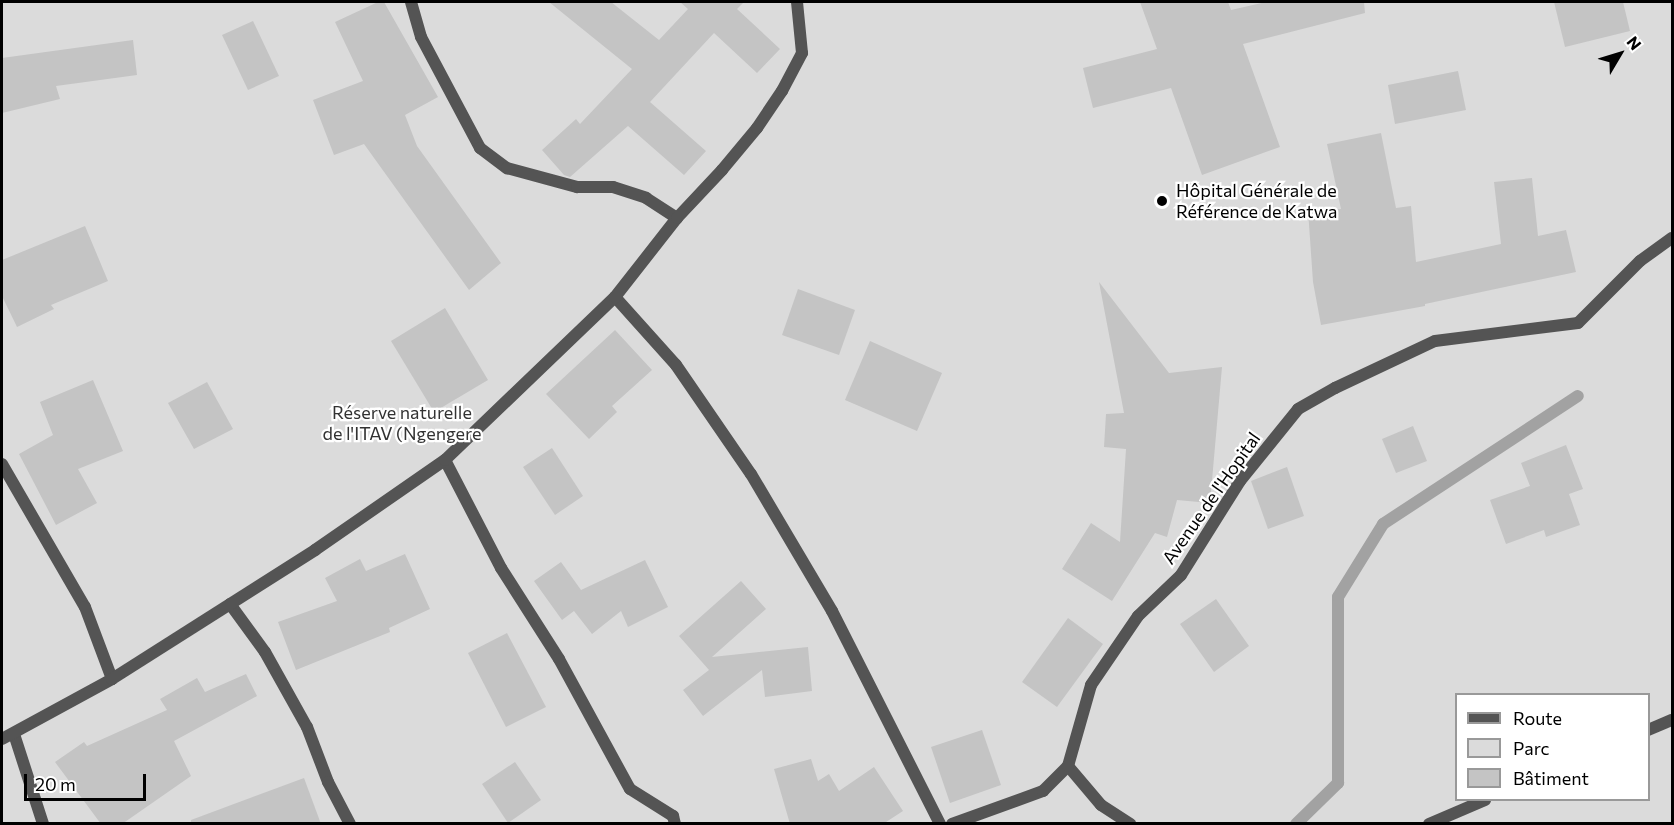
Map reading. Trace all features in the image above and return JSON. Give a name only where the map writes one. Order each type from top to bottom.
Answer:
[{"type":"street","points":[[411,2],[422,37],[480,148],[507,168],[577,187],[613,187],[646,198],[677,218]]},
{"type":"street","points":[[43,824],[8,737],[112,679],[315,550],[445,460],[615,297],[677,218],[723,170],[782,91],[802,53],[797,2]]},
{"type":"street","name":"Avenue de l'Hopital","points":[[952,824],[1043,791],[1068,766],[1091,685],[1138,616],[1181,575],[1240,481],[1298,409],[1335,388],[1435,341],[1578,323],[1640,261],[1672,238]]},
{"type":"street","points":[[615,297],[676,365],[751,474],[832,611],[940,824]]},
{"type":"street","points":[[445,460],[501,568],[559,659],[630,789],[673,816],[675,824]]},
{"type":"street","points":[[2,464],[85,607],[112,679]]},
{"type":"street","points":[[230,604],[265,652],[307,727],[328,782],[350,824]]},
{"type":"street","points":[[1650,729],[1672,720]]},
{"type":"street","points":[[1068,766],[1101,805],[1130,824]]},
{"type":"street","points":[[1429,824],[1483,801]]},
{"type":"green space","name":"Réserve naturelle de l'ITAV (Ngengere","points":[[2,2],[1672,2],[1672,823],[2,824]]},
{"type":"building","points":[[378,2],[384,2],[438,97],[405,115],[417,146],[501,263],[469,290],[364,144],[334,155],[313,100],[363,81],[335,22]]},
{"type":"building","points":[[549,2],[611,2],[659,40],[688,9],[680,2],[744,2],[737,9],[780,49],[757,73],[714,33],[650,102],[706,151],[684,175],[628,126],[570,177],[564,175],[542,150],[576,119],[580,124],[632,69]]},
{"type":"building","points":[[1140,2],[1228,2],[1231,10],[1266,2],[1364,2],[1365,13],[1243,44],[1280,147],[1202,175],[1171,88],[1093,108],[1083,68],[1157,49]]},
{"type":"building","points":[[1554,2],[1623,2],[1630,31],[1565,47]]},
{"type":"building","points":[[253,21],[279,76],[248,90],[222,35]]},
{"type":"building","points":[[133,40],[137,75],[56,86],[60,99],[2,113],[2,58]]},
{"type":"building","points":[[1458,71],[1466,110],[1395,124],[1388,85]]},
{"type":"building","points":[[1381,133],[1396,208],[1411,206],[1416,262],[1501,244],[1494,182],[1532,178],[1538,236],[1566,230],[1576,272],[1425,304],[1425,306],[1321,325],[1313,282],[1308,210],[1341,209],[1327,144]]},
{"type":"building","points":[[85,226],[108,281],[51,305],[54,309],[17,327],[2,296],[2,260]]},
{"type":"building","points":[[1099,282],[1169,373],[1222,367],[1210,503],[1177,500],[1167,537],[1155,533],[1112,601],[1062,569],[1091,523],[1120,542],[1126,449],[1104,447],[1106,414],[1124,413]]},
{"type":"building","points":[[798,289],[855,310],[839,355],[782,335]]},
{"type":"building","points":[[445,308],[488,380],[434,412],[391,341]]},
{"type":"building","points":[[615,330],[652,370],[612,406],[617,412],[589,439],[546,394]]},
{"type":"building","points":[[870,341],[942,373],[917,431],[845,400]]},
{"type":"building","points":[[93,380],[123,451],[78,469],[97,503],[56,525],[19,454],[53,435],[40,402]]},
{"type":"building","points":[[207,382],[233,429],[194,449],[168,403]]},
{"type":"building","points":[[1413,426],[1427,461],[1396,473],[1382,439]]},
{"type":"building","points":[[1566,445],[1583,489],[1569,494],[1580,525],[1546,537],[1544,530],[1506,544],[1490,500],[1530,486],[1521,463]]},
{"type":"building","points":[[552,448],[583,496],[555,515],[523,467]]},
{"type":"building","points":[[1287,467],[1304,516],[1268,529],[1251,481]]},
{"type":"building","points":[[405,554],[430,609],[389,628],[390,632],[296,670],[278,622],[337,601],[325,578],[360,559],[366,571]]},
{"type":"building","points":[[645,560],[668,607],[628,627],[621,611],[592,634],[574,611],[562,620],[534,581],[561,562],[581,590]]},
{"type":"building","points":[[741,581],[766,609],[712,657],[808,647],[812,691],[765,697],[762,670],[703,716],[683,690],[709,670],[679,636]]},
{"type":"building","points":[[1216,599],[1249,646],[1214,672],[1180,624]]},
{"type":"building","points":[[1068,618],[1103,644],[1057,707],[1022,682]]},
{"type":"building","points":[[507,633],[546,707],[506,727],[468,653]]},
{"type":"building","points":[[246,674],[257,696],[174,741],[191,776],[122,824],[101,824],[55,762],[84,742],[87,746],[167,710],[160,699],[197,678],[205,692]]},
{"type":"building","points":[[982,730],[1001,785],[950,803],[931,747]]},
{"type":"building","points":[[811,759],[818,781],[829,774],[839,791],[874,767],[903,811],[883,824],[790,824],[774,769]]},
{"type":"building","points":[[515,762],[541,800],[508,823],[482,784]]},
{"type":"building","points":[[304,778],[321,824],[191,824],[191,820]]},
{"type":"waterway","points":[[1296,824],[1338,783],[1338,597],[1383,524],[1578,396]]},
{"type":"place","name":"Hôpital Générale de Référence de Katwa","points":[[1162,201]]}]
